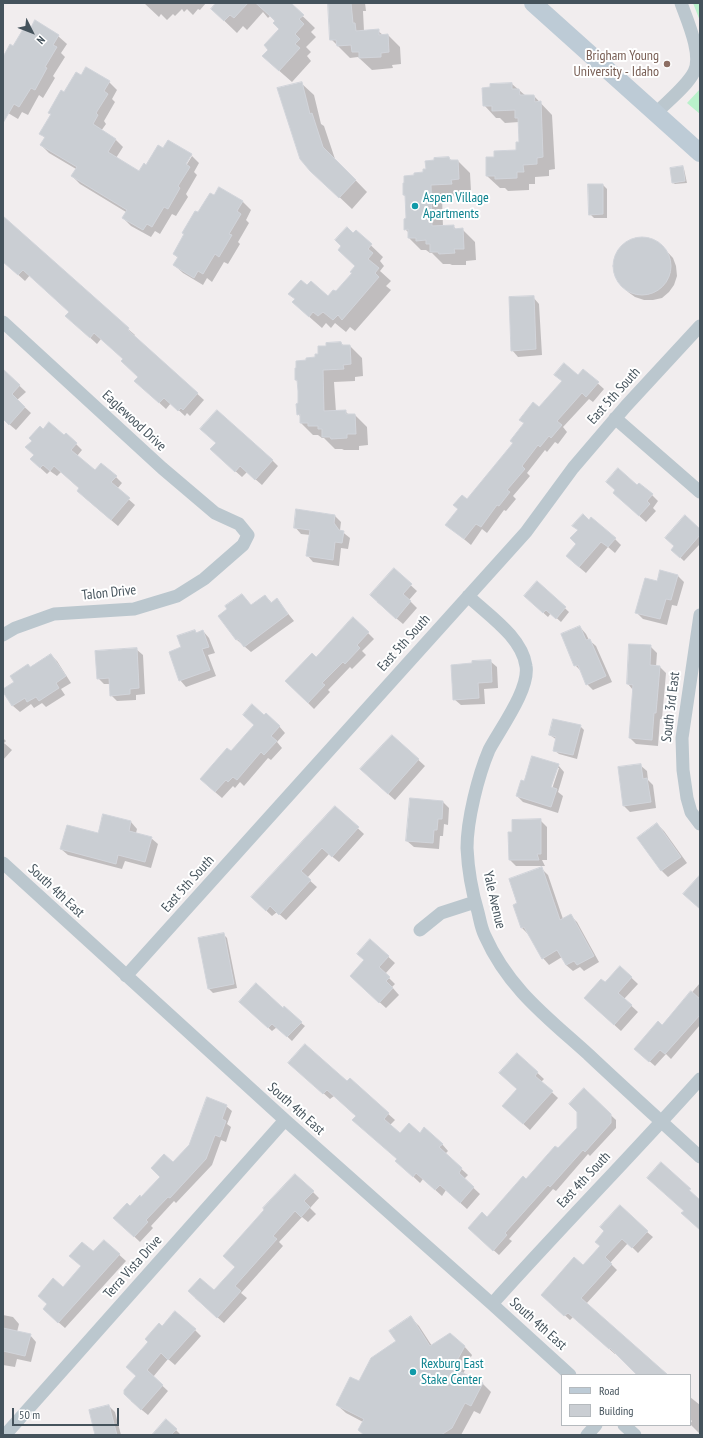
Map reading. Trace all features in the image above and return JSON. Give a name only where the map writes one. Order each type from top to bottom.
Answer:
[{"type":"main road","points":[[533,3],[700,153]]},
{"type":"street","points":[[656,113],[686,83],[695,71],[697,57],[690,29],[681,3]]},
{"type":"street","name":"Eaglewood Drive","points":[[3,322],[162,468],[215,512],[239,524],[247,537]]},
{"type":"street","name":"East 5th South","points":[[126,976],[526,532],[572,468],[615,418],[700,326]]},
{"type":"street","points":[[615,418],[700,492]]},
{"type":"street","name":"Talon Drive","points":[[3,636],[15,628],[54,614],[134,609],[177,596],[204,579],[243,545],[247,537]]},
{"type":"street","name":"Yale Avenue","points":[[468,596],[517,643],[523,656],[526,670],[524,685],[518,701],[503,724],[489,752],[480,777],[471,812],[467,847],[475,902],[484,935],[502,968],[517,988],[540,1012],[700,1157]]},
{"type":"street","name":"South 3rd East","points":[[700,615],[682,738],[683,770],[687,798],[691,812],[700,824]]},
{"type":"street","name":"South 4th East","points":[[3,863],[285,1120],[569,1374]]},
{"type":"street","points":[[420,930],[441,913],[475,902]]},
{"type":"street","name":"East 4th South","points":[[492,1304],[662,1122],[700,1079]]},
{"type":"street","name":"Terra Vista Drive","points":[[8,1431],[285,1120]]},
{"type":"street","points":[[588,1435],[595,1426]]},
{"type":"street","points":[[625,1426],[635,1435]]},
{"type":"green space","points":[[693,3],[700,3],[700,21]]},
{"type":"green space","points":[[700,89],[700,114],[687,103]]},
{"type":"building","points":[[216,3],[248,3],[234,18],[230,15],[224,21],[211,9]]},
{"type":"building","points":[[256,3],[291,3],[304,15],[299,19],[304,24],[295,34],[300,39],[295,44],[300,48],[279,71],[262,56],[268,50],[264,45],[279,29],[273,23],[275,21]]},
{"type":"building","points":[[328,3],[351,3],[353,23],[355,23],[356,31],[379,29],[379,35],[388,34],[389,52],[381,53],[381,57],[359,58],[359,52],[352,52],[351,45],[337,46],[336,40],[330,40]]},
{"type":"building","points":[[35,20],[59,35],[53,45],[57,47],[45,67],[47,68],[35,90],[31,88],[19,107],[14,104],[3,123],[3,57],[10,44],[13,46],[25,26],[30,29]]},
{"type":"building","points":[[86,67],[110,81],[104,91],[108,94],[96,113],[98,115],[93,124],[116,139],[108,152],[139,171],[144,163],[146,165],[158,145],[163,148],[168,140],[192,154],[186,164],[190,167],[178,186],[180,188],[168,209],[164,207],[152,227],[147,224],[143,230],[122,218],[127,210],[71,176],[77,167],[40,145],[45,137],[39,134],[51,114],[48,113],[61,90],[64,92],[76,72],[81,75]]},
{"type":"building","points":[[302,82],[310,114],[312,113],[323,147],[356,180],[339,198],[310,171],[300,159],[277,88]]},
{"type":"building","name":"Aspen Village Apartments","points":[[512,83],[512,89],[519,89],[520,95],[534,95],[535,102],[541,101],[543,157],[537,158],[537,164],[523,165],[524,172],[517,172],[517,178],[495,179],[495,176],[486,176],[486,157],[494,157],[494,151],[516,150],[516,142],[519,142],[518,118],[515,118],[515,110],[492,111],[492,106],[483,106],[482,88],[490,87],[490,84]]},
{"type":"building","name":"Aspen Village Apartments","points":[[449,157],[450,160],[458,160],[459,179],[451,180],[452,184],[431,185],[432,226],[454,225],[454,229],[463,228],[464,249],[454,249],[455,253],[439,254],[438,252],[430,252],[430,244],[426,244],[426,240],[416,241],[416,238],[408,238],[408,229],[404,230],[404,219],[406,218],[403,183],[404,176],[414,175],[414,173],[423,172],[423,169],[426,169],[425,161],[434,160],[434,158]]},
{"type":"building","points":[[683,166],[685,181],[672,183],[670,168]]},
{"type":"building","points":[[588,184],[603,184],[603,214],[589,215]]},
{"type":"building","points":[[219,187],[243,201],[237,211],[241,214],[229,234],[232,235],[219,257],[215,254],[203,274],[198,271],[194,278],[173,265],[178,257],[173,254],[184,234],[182,233],[195,211],[198,212],[210,193],[214,195]]},
{"type":"building","points":[[3,216],[129,328],[128,330],[198,393],[183,410],[181,408],[178,411],[164,398],[159,403],[134,381],[138,377],[121,361],[123,359],[94,333],[90,338],[65,316],[69,312],[23,270],[18,275],[3,262]]},
{"type":"building","points":[[347,227],[353,233],[356,230],[372,244],[368,249],[373,253],[368,259],[379,268],[375,273],[379,277],[342,320],[338,315],[333,320],[323,312],[318,316],[313,312],[309,317],[292,302],[295,299],[288,294],[301,280],[307,285],[311,281],[328,296],[333,290],[336,291],[352,273],[350,272],[355,266],[338,250],[341,246],[335,240]]},
{"type":"building","points":[[642,237],[658,242],[666,250],[671,266],[666,282],[658,290],[642,295],[626,290],[618,282],[613,266],[618,250],[626,242]]},
{"type":"building","points":[[534,296],[536,349],[511,351],[509,297]]},
{"type":"building","points":[[341,342],[342,345],[350,345],[351,364],[343,365],[344,369],[323,370],[324,411],[346,410],[346,414],[355,414],[356,434],[347,434],[347,438],[331,439],[330,437],[322,437],[322,429],[318,429],[318,426],[308,426],[308,423],[300,423],[300,414],[297,415],[296,404],[298,403],[298,391],[297,380],[295,380],[295,368],[296,361],[315,357],[315,354],[318,354],[318,346],[326,346],[326,343]]},
{"type":"building","points":[[564,363],[578,375],[583,369],[599,382],[586,397],[582,393],[557,421],[562,425],[551,438],[549,436],[540,447],[538,445],[522,466],[525,469],[507,490],[510,492],[499,506],[497,505],[481,527],[476,524],[464,539],[445,525],[458,509],[453,505],[462,495],[467,499],[513,443],[510,441],[524,423],[519,420],[533,402],[539,407],[562,381],[554,375]]},
{"type":"building","points":[[3,369],[20,385],[12,394],[25,407],[9,425],[3,419]]},
{"type":"building","points":[[217,410],[273,460],[255,480],[240,466],[235,472],[210,449],[216,443],[200,429]]},
{"type":"building","points":[[49,422],[64,435],[66,433],[77,443],[71,450],[95,470],[101,463],[117,476],[111,482],[130,498],[111,520],[77,491],[79,488],[54,466],[50,471],[43,465],[40,468],[30,459],[34,455],[25,447],[32,441],[29,438],[40,426],[43,429]]},
{"type":"building","points":[[618,468],[637,485],[639,483],[653,494],[647,501],[650,504],[639,516],[613,493],[615,490],[606,482]]},
{"type":"building","points":[[296,509],[335,515],[334,523],[339,530],[344,531],[342,543],[335,542],[333,560],[306,556],[310,530],[294,528]]},
{"type":"building","points":[[583,514],[589,520],[591,517],[616,538],[608,547],[601,542],[579,567],[566,556],[576,544],[570,538],[578,530],[572,526]]},
{"type":"building","points":[[685,515],[700,529],[700,535],[680,558],[671,550],[674,546],[665,538]]},
{"type":"building","points":[[394,568],[412,584],[403,594],[411,601],[396,619],[370,595]]},
{"type":"building","points":[[660,570],[678,575],[671,600],[666,599],[660,619],[635,613],[645,578],[657,581]]},
{"type":"building","points":[[537,581],[566,607],[556,619],[546,610],[543,613],[524,596]]},
{"type":"building","points":[[242,594],[251,605],[265,595],[271,603],[277,598],[288,614],[244,647],[238,639],[236,640],[218,616],[227,609],[225,606]]},
{"type":"building","points":[[353,617],[369,632],[357,645],[360,648],[345,664],[343,662],[322,683],[325,685],[308,703],[285,681],[312,653],[316,657]]},
{"type":"building","points":[[580,626],[586,640],[590,639],[606,676],[586,685],[578,665],[574,666],[561,634]]},
{"type":"building","points":[[195,630],[196,633],[203,630],[209,647],[202,649],[210,670],[179,681],[169,652],[181,647],[177,636]]},
{"type":"building","points":[[629,644],[651,645],[650,665],[660,666],[652,740],[629,738],[633,685],[627,684]]},
{"type":"building","points":[[137,648],[139,688],[130,689],[130,694],[110,696],[109,678],[97,679],[95,651]]},
{"type":"building","points":[[51,654],[66,676],[56,683],[59,688],[39,701],[36,697],[27,702],[25,698],[12,706],[3,692],[3,689],[14,682],[10,676],[28,664],[30,667]]},
{"type":"building","points":[[491,660],[492,682],[478,683],[479,698],[453,700],[451,665],[472,663],[472,661]]},
{"type":"building","points":[[252,704],[264,715],[266,713],[280,726],[271,736],[277,741],[264,755],[261,752],[237,780],[233,777],[228,782],[226,780],[215,792],[200,779],[227,748],[231,751],[254,725],[243,715]]},
{"type":"building","points":[[553,719],[581,725],[573,755],[553,751],[556,737],[549,735]]},
{"type":"building","points":[[392,735],[419,759],[388,794],[360,769]]},
{"type":"building","points":[[532,756],[559,764],[551,787],[557,789],[551,807],[516,796],[521,780],[524,781]]},
{"type":"building","points":[[641,764],[643,779],[647,778],[651,802],[623,806],[618,767]]},
{"type":"building","points":[[410,798],[443,801],[442,819],[438,819],[437,830],[434,830],[433,843],[406,841]]},
{"type":"building","points":[[335,806],[359,827],[332,857],[322,848],[301,871],[311,880],[279,915],[270,906],[266,911],[251,897]]},
{"type":"building","points":[[103,814],[131,821],[129,831],[152,837],[145,862],[118,855],[116,864],[60,849],[67,825],[98,833]]},
{"type":"building","points":[[541,819],[541,854],[537,854],[539,860],[509,860],[508,832],[512,832],[512,820]]},
{"type":"building","points":[[657,823],[681,857],[661,871],[637,838]]},
{"type":"building","points":[[542,867],[560,920],[571,914],[594,956],[577,965],[574,961],[566,965],[557,950],[542,959],[524,927],[521,928],[513,905],[517,903],[509,879]]},
{"type":"building","points":[[700,875],[700,909],[683,894]]},
{"type":"building","points":[[224,933],[234,984],[208,989],[198,938]]},
{"type":"building","points":[[370,939],[389,956],[379,967],[390,977],[386,981],[393,988],[379,1003],[350,976],[364,960],[357,954]]},
{"type":"building","points":[[620,966],[632,977],[618,993],[632,1005],[614,1025],[584,998],[601,979],[605,982]]},
{"type":"building","points":[[256,983],[283,1008],[284,1006],[302,1022],[287,1037],[272,1024],[268,1028],[239,1002]]},
{"type":"building","points":[[691,991],[700,999],[700,1015],[665,1054],[660,1050],[649,1062],[634,1049],[658,1021],[662,1025]]},
{"type":"building","points":[[305,1044],[347,1081],[350,1078],[389,1113],[384,1119],[400,1133],[409,1123],[420,1133],[424,1127],[443,1144],[439,1147],[462,1168],[459,1173],[474,1187],[460,1203],[440,1185],[435,1190],[416,1173],[413,1177],[395,1161],[397,1159],[352,1120],[356,1116],[327,1090],[323,1094],[288,1063]]},
{"type":"building","points":[[517,1053],[538,1072],[535,1076],[553,1091],[523,1124],[502,1106],[517,1089],[499,1073]]},
{"type":"building","points":[[584,1088],[611,1114],[611,1123],[585,1152],[583,1150],[550,1187],[548,1185],[505,1233],[507,1235],[493,1251],[468,1228],[482,1212],[487,1217],[523,1176],[526,1179],[555,1146],[558,1148],[577,1128],[577,1112],[569,1104]]},
{"type":"building","points":[[207,1097],[227,1105],[222,1119],[226,1121],[220,1137],[215,1135],[206,1159],[170,1198],[168,1197],[146,1220],[148,1222],[134,1237],[113,1218],[127,1203],[130,1206],[140,1195],[141,1197],[160,1177],[151,1168],[164,1154],[173,1162],[189,1145]]},
{"type":"building","points":[[661,1162],[691,1189],[689,1190],[700,1200],[700,1230],[681,1213],[684,1211],[647,1178]]},
{"type":"building","points":[[295,1174],[314,1191],[304,1201],[310,1207],[301,1217],[295,1211],[273,1236],[277,1239],[235,1286],[241,1291],[217,1318],[188,1291],[200,1278],[214,1290],[235,1267],[223,1256],[264,1210],[263,1208]]},
{"type":"building","points":[[620,1205],[648,1231],[632,1248],[622,1239],[605,1257],[612,1264],[581,1298],[667,1374],[636,1374],[610,1348],[609,1349],[568,1313],[564,1316],[541,1295],[574,1257],[583,1265],[600,1246],[595,1242],[604,1231],[600,1227]]},
{"type":"building","points":[[104,1240],[120,1254],[58,1323],[43,1309],[47,1304],[38,1296],[53,1278],[63,1287],[81,1266],[69,1256],[82,1242],[93,1251]]},
{"type":"building","points":[[175,1311],[196,1329],[168,1360],[161,1353],[147,1370],[163,1385],[141,1410],[124,1394],[124,1390],[136,1376],[126,1367],[148,1342],[145,1339],[159,1323],[162,1326]]},
{"type":"building","name":"Rexburg East Stake Center","points":[[411,1316],[430,1346],[450,1333],[465,1346],[453,1368],[483,1383],[471,1406],[465,1403],[452,1428],[441,1435],[364,1435],[358,1430],[364,1419],[336,1405],[350,1377],[359,1381],[371,1358],[396,1341],[389,1331]]},
{"type":"building","points":[[3,1328],[31,1334],[25,1356],[3,1351]]},
{"type":"building","points":[[109,1405],[117,1435],[95,1435],[89,1410]]},
{"type":"building","points":[[166,1419],[177,1429],[171,1435],[152,1435]]},
{"type":"place","name":"Brigham Young University - Idaho","points":[[667,64]]},
{"type":"place","name":"Aspen Village Apartments","points":[[415,206]]},
{"type":"place","name":"Rexburg East Stake Center","points":[[413,1372]]}]
